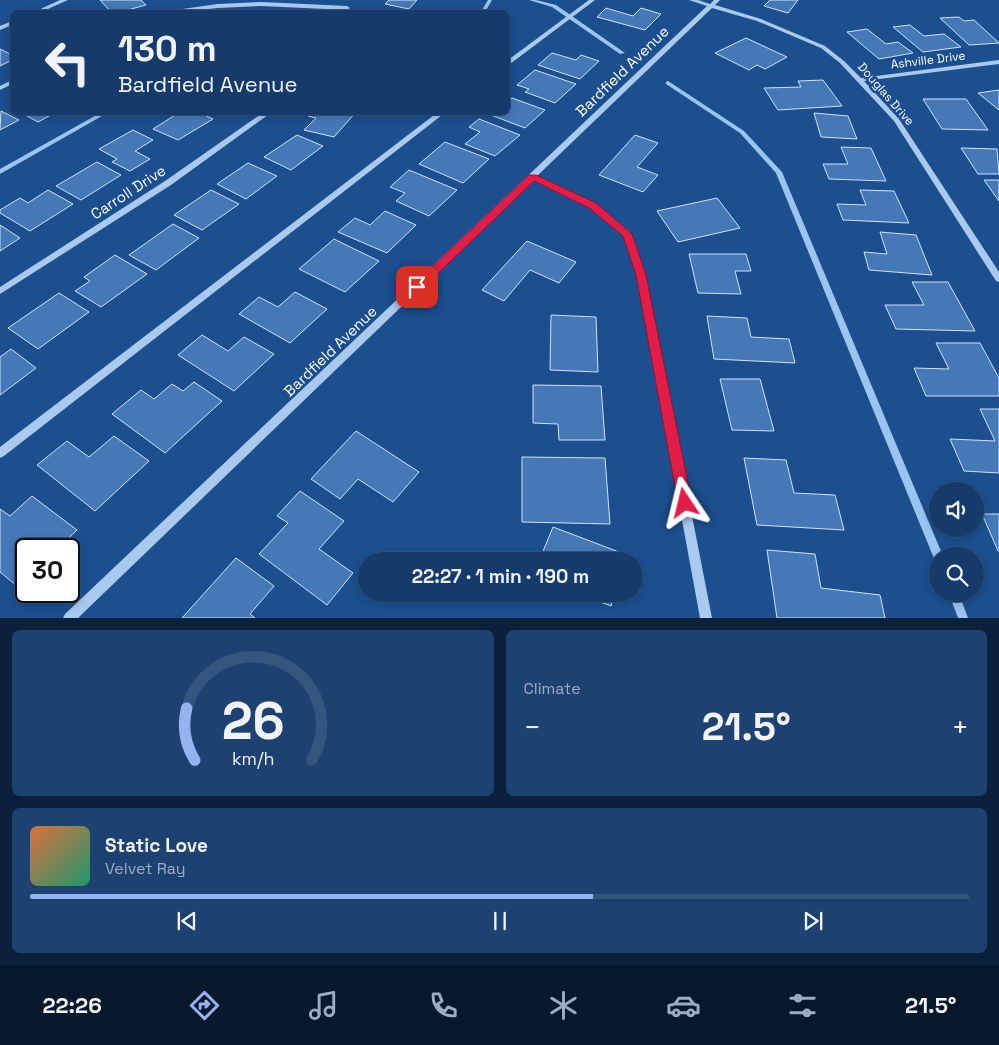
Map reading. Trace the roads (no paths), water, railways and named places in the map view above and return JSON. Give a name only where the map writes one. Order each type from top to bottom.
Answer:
[{"type":"street","points":[[42,10],[65,0]]},
{"type":"street","points":[[187,10],[224,4],[270,2],[345,10],[352,0]]},
{"type":"street","points":[[510,61],[592,0]]},
{"type":"street","name":"Douglas Drive","points":[[692,0],[714,3],[759,20],[822,47],[842,62],[897,120],[999,279]]},
{"type":"street","name":"Bardfield Avenue","points":[[69,618],[714,3]]},
{"type":"street","name":"Ashville Drive","points":[[860,80],[999,62]]},
{"type":"street","name":"Carroll Drive","points":[[0,291],[176,177],[265,115]]},
{"type":"street","points":[[0,453],[439,115]]},
{"type":"street","points":[[533,177],[592,205],[627,234],[641,275],[706,618]]},
{"type":"waterway","points":[[484,10],[490,0]]},
{"type":"waterway","points":[[531,0],[554,6],[622,53]]},
{"type":"waterway","points":[[668,83],[742,132],[779,172],[934,547]]},
{"type":"waterway","points":[[0,172],[102,115]]},
{"type":"waterway","points":[[957,602],[963,618]]}]
